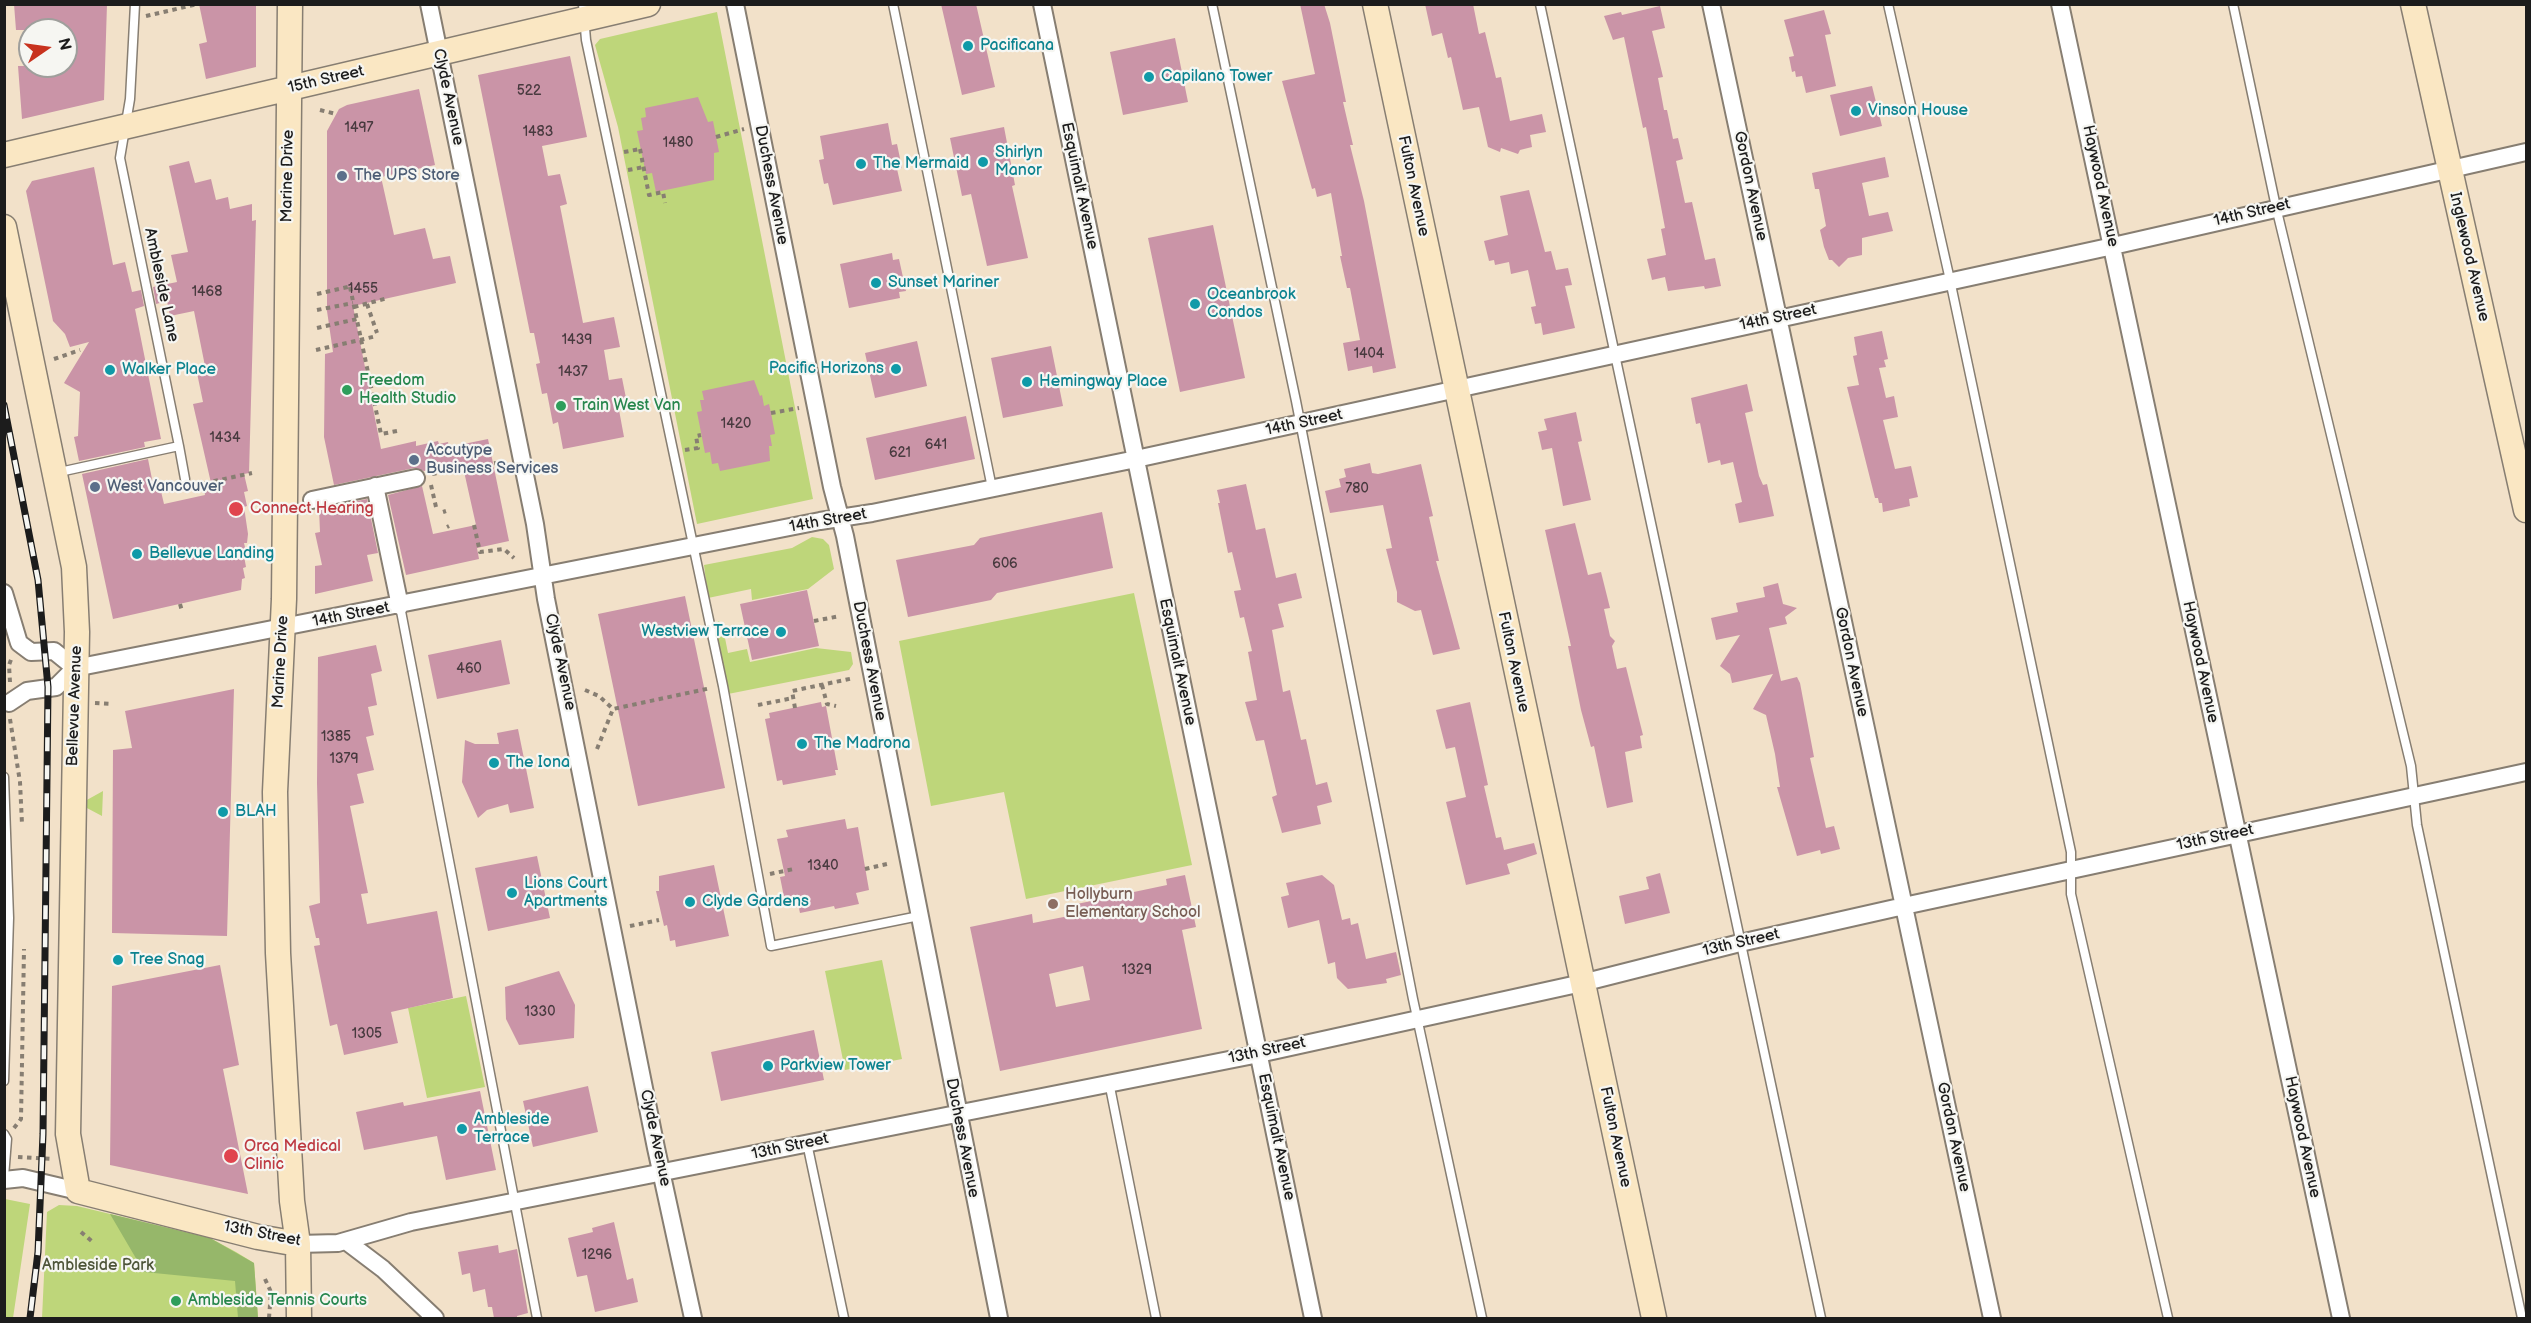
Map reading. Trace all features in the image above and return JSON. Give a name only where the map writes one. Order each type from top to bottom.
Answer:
[{"type":"street","name":"Marine Drive","points":[[290,4],[282,628],[275,792],[278,942],[287,1133],[292,1202],[298,1244],[299,1318]]},
{"type":"street","name":"Clyde Avenue","points":[[429,4],[535,524],[543,576],[662,1173],[693,1318]]},
{"type":"street","name":"15th Street","points":[[4,155],[438,54],[584,12],[648,4]]},
{"type":"street","name":"Duchess Avenue","points":[[735,4],[999,1318]]},
{"type":"street","name":"Esquimalt Avenue","points":[[1042,4],[1313,1318]]},
{"type":"street","name":"Fulton Avenue","points":[[1375,4],[1653,1318]]},
{"type":"street","name":"Gordon Avenue","points":[[1711,4],[1992,1318]]},
{"type":"street","name":"Haywood Avenue","points":[[2060,4],[2341,1318]]},
{"type":"street","name":"Inglewood Avenue","points":[[2413,4],[2526,510]]},
{"type":"street","name":"14th Street","points":[[75,668],[246,633],[400,606],[1136,459],[2113,246],[2276,207],[2526,152]]},
{"type":"street","name":"Bellevue Avenue","points":[[4,226],[74,567],[77,624],[68,1134],[78,1191]]},
{"type":"street","points":[[312,500],[416,478]]},
{"type":"street","points":[[375,486],[400,606]]},
{"type":"street","points":[[4,593],[19,643],[31,652],[54,651],[75,668],[56,687],[27,691],[7,705]]},
{"type":"street","name":"13th Street","points":[[4,1178],[23,1178],[258,1237],[298,1244],[346,1241],[411,1222],[1108,1082],[1259,1054],[1582,983],[1740,943],[1904,906],[2526,772]]},
{"type":"street","points":[[346,1241],[383,1269],[435,1318]]},
{"type":"lane","name":"Ambleside Lane","points":[[135,4],[130,99],[120,158],[185,479]]},
{"type":"lane","points":[[893,4],[992,488]]},
{"type":"lane","points":[[1212,4],[1300,424],[1418,1018],[1482,1318]]},
{"type":"lane","points":[[1540,4],[1821,1318]]},
{"type":"lane","points":[[1888,4],[1950,280],[2068,840],[2072,869],[2071,894],[2168,1318]]},
{"type":"lane","points":[[2233,4],[2276,207],[2408,754],[2417,825],[2523,1318]]},
{"type":"lane","points":[[584,12],[586,40],[723,686],[771,946],[919,916]]},
{"type":"lane","points":[[55,473],[179,446]]},
{"type":"lane","points":[[400,606],[537,1318]]},
{"type":"lane","points":[[4,777],[5,860],[9,918],[4,1081]]},
{"type":"lane","points":[[1108,1082],[1156,1318]]},
{"type":"lane","points":[[4,1134],[7,1139],[4,1178]]},
{"type":"lane","points":[[807,1143],[844,1318]]},
{"type":"path","points":[[135,19],[198,4]]},
{"type":"path","points":[[320,110],[336,114]]},
{"type":"path","points":[[716,137],[745,129]]},
{"type":"path","points":[[640,149],[649,195],[663,192],[666,203]]},
{"type":"path","points":[[317,294],[351,286],[381,434],[397,431]]},
{"type":"path","points":[[317,310],[367,304],[388,298]]},
{"type":"path","points":[[316,350],[377,335],[367,304]]},
{"type":"path","points":[[317,328],[357,320]]},
{"type":"path","points":[[54,359],[80,350]]},
{"type":"path","points":[[771,413],[799,408]]},
{"type":"path","points":[[698,448],[696,436],[701,435]]},
{"type":"path","points":[[673,453],[704,447]]},
{"type":"path","points":[[436,507],[429,475],[496,463]]},
{"type":"path","points":[[185,479],[196,485],[252,473]]},
{"type":"path","points":[[474,525],[480,552],[504,549],[514,558]]},
{"type":"path","points":[[180,604],[182,611]]},
{"type":"path","points":[[814,621],[840,615]]},
{"type":"path","points":[[7,705],[11,687],[9,665],[19,643]]},
{"type":"path","points":[[795,708],[792,692],[854,678]]},
{"type":"path","points":[[822,685],[827,704],[836,706]]},
{"type":"path","points":[[613,709],[723,686]]},
{"type":"path","points":[[585,690],[599,696],[613,709]]},
{"type":"path","points":[[758,705],[793,698]]},
{"type":"path","points":[[597,749],[613,709]]},
{"type":"path","points":[[864,869],[891,863]]},
{"type":"path","points":[[757,876],[794,869]]},
{"type":"path","points":[[630,926],[659,920]]},
{"type":"path","points":[[16,1157],[62,1160]]},
{"type":"path","points":[[81,1232],[94,1243]]},
{"type":"path","points":[[265,1279],[271,1292],[269,1318]]},
{"type":"green space","points":[[717,12],[813,499],[697,524],[618,127],[595,45],[600,39]]},
{"type":"green space","points":[[812,537],[823,539],[829,545],[834,569],[808,589],[752,600],[751,589],[708,598],[704,565],[792,548]]},
{"type":"green space","points":[[1134,593],[1192,865],[1026,899],[1004,792],[931,806],[899,641]]},
{"type":"green space","points":[[718,621],[722,623],[728,653],[747,649],[750,662],[816,648],[851,652],[853,664],[849,670],[728,694],[716,629]]},
{"type":"green space","points":[[103,791],[102,816],[85,807],[85,801]]},
{"type":"green space","points":[[882,960],[902,1059],[845,1070],[825,971]]},
{"type":"green space","points":[[466,996],[485,1087],[427,1098],[408,1008]]},
{"type":"green space","name":"Ambleside Park","points":[[5,1199],[30,1204],[13,1318],[5,1318]]},
{"type":"green space","name":"Ambleside Park","points":[[59,1205],[77,1206],[210,1238],[236,1252],[254,1263],[258,1318],[42,1318],[47,1212]]},
{"type":"green space","points":[[110,1214],[210,1238],[254,1263],[258,1318],[238,1318],[235,1281],[144,1272]]},
{"type":"building","points":[[14,4],[107,4],[104,100],[22,119],[19,78],[78,78],[78,18],[18,18],[18,30],[16,30]]},
{"type":"building","points":[[199,4],[256,4],[256,67],[206,79],[199,44],[207,42]]},
{"type":"building","name":"Pacificana","points":[[941,4],[976,4],[995,87],[962,95]]},
{"type":"building","points":[[1300,4],[1324,4],[1330,23],[1346,102],[1343,102],[1353,145],[1350,145],[1364,201],[1396,368],[1373,373],[1372,366],[1348,371],[1343,343],[1360,340],[1350,288],[1347,288],[1340,256],[1342,256],[1331,193],[1317,197],[1315,188],[1312,189],[1282,81],[1315,74]]},
{"type":"building","points":[[1425,4],[1473,4],[1479,34],[1485,32],[1496,78],[1501,77],[1510,121],[1542,114],[1546,132],[1530,135],[1532,147],[1520,150],[1518,154],[1501,148],[1500,152],[1488,147],[1479,107],[1463,110],[1451,57],[1448,58],[1442,33],[1432,36]]},
{"type":"building","points":[[1660,6],[1665,28],[1652,31],[1663,77],[1658,78],[1664,110],[1667,110],[1673,139],[1678,138],[1683,159],[1676,161],[1685,203],[1692,202],[1705,260],[1715,258],[1721,286],[1668,291],[1665,277],[1652,280],[1647,259],[1666,255],[1661,229],[1665,228],[1646,127],[1643,128],[1624,37],[1613,40],[1604,16],[1621,12],[1622,15]]},
{"type":"building","points":[[1824,10],[1831,34],[1825,35],[1836,86],[1806,93],[1802,76],[1796,77],[1795,71],[1792,72],[1789,57],[1794,56],[1784,20]]},
{"type":"building","name":"Capilano Tower","points":[[1175,38],[1188,102],[1123,115],[1110,52]]},
{"type":"building","points":[[570,56],[587,137],[542,146],[548,176],[560,174],[567,204],[560,206],[583,323],[614,317],[620,347],[604,350],[609,380],[622,378],[628,408],[619,410],[624,437],[563,449],[558,422],[553,424],[547,393],[542,394],[536,364],[540,363],[534,333],[530,333],[478,75]]},
{"type":"building","name":"Vinson House","points":[[1872,86],[1882,126],[1840,136],[1830,95]]},
{"type":"building","points":[[419,89],[435,165],[381,177],[394,235],[425,228],[433,259],[450,256],[456,283],[353,306],[381,449],[416,441],[416,446],[438,441],[439,444],[448,442],[449,447],[488,439],[509,541],[477,548],[479,559],[406,575],[388,495],[422,486],[433,534],[476,525],[463,467],[456,469],[455,464],[424,471],[414,468],[334,485],[324,437],[325,354],[333,352],[327,311],[327,131],[339,109],[347,105]]},
{"type":"building","points":[[698,97],[708,122],[713,121],[719,152],[714,153],[714,180],[656,192],[652,173],[646,174],[637,131],[643,130],[641,118],[646,117],[645,108]]},
{"type":"building","name":"The Mermaid","points":[[888,123],[892,145],[897,144],[902,168],[897,169],[902,191],[833,205],[828,183],[824,184],[819,160],[824,159],[820,136]]},
{"type":"building","points":[[1004,127],[1015,185],[1012,186],[1028,258],[987,266],[971,194],[962,196],[950,138]]},
{"type":"building","points":[[1885,157],[1889,177],[1862,183],[1869,216],[1888,212],[1893,231],[1862,238],[1862,255],[1848,258],[1839,267],[1829,260],[1824,247],[1820,230],[1826,226],[1819,189],[1815,189],[1812,173]]},
{"type":"building","points":[[189,161],[195,183],[211,179],[216,200],[228,197],[230,209],[252,204],[252,221],[256,220],[249,473],[244,474],[248,491],[244,492],[248,534],[247,543],[244,543],[247,556],[244,556],[245,578],[242,579],[241,590],[113,619],[82,474],[148,459],[153,484],[159,483],[164,504],[205,495],[203,485],[211,483],[193,404],[203,402],[197,373],[206,371],[194,311],[170,316],[167,301],[156,304],[153,287],[177,282],[171,255],[188,252],[169,166]]},
{"type":"building","name":"Walker Place","points":[[94,167],[113,265],[125,262],[132,292],[141,290],[144,306],[135,309],[161,439],[144,442],[145,447],[79,461],[74,437],[78,436],[80,392],[64,383],[89,342],[70,347],[65,334],[53,321],[26,191],[32,181]]},
{"type":"building","points":[[1529,190],[1545,252],[1551,251],[1556,270],[1568,268],[1572,285],[1565,286],[1575,328],[1543,335],[1541,323],[1535,324],[1531,307],[1536,306],[1528,270],[1511,274],[1509,262],[1495,265],[1494,260],[1489,261],[1484,241],[1508,235],[1500,196]]},
{"type":"building","name":"Oceanbrook Condos","points":[[1213,225],[1245,378],[1180,392],[1148,238]]},
{"type":"building","name":"Sunset Mariner","points":[[892,253],[893,260],[899,259],[906,291],[899,292],[900,298],[849,308],[840,264]]},
{"type":"building","points":[[1882,331],[1888,359],[1884,360],[1886,367],[1879,368],[1886,398],[1894,396],[1898,417],[1883,420],[1895,469],[1911,466],[1918,497],[1909,499],[1910,506],[1883,512],[1882,503],[1875,498],[1847,387],[1859,385],[1853,356],[1857,355],[1854,337]]},
{"type":"building","name":"Pacific Horizons","points":[[917,341],[927,386],[875,398],[865,353]]},
{"type":"building","name":"Hemingway Place","points":[[1051,346],[1063,406],[1003,418],[991,358]]},
{"type":"building","points":[[754,380],[760,396],[762,395],[764,406],[769,404],[771,413],[775,434],[770,435],[772,446],[769,446],[770,461],[720,471],[718,463],[712,464],[710,452],[705,453],[697,412],[702,411],[700,400],[704,400],[702,391]]},
{"type":"building","points":[[1747,384],[1753,411],[1745,413],[1759,476],[1763,485],[1767,484],[1774,516],[1739,523],[1735,504],[1742,502],[1733,462],[1721,465],[1720,460],[1708,463],[1700,423],[1696,424],[1691,398]]},
{"type":"building","points":[[1576,412],[1582,441],[1578,442],[1591,500],[1563,506],[1552,448],[1542,450],[1538,432],[1547,430],[1544,419]]},
{"type":"building","points":[[966,416],[975,459],[875,480],[866,438]]},
{"type":"building","points":[[1370,463],[1372,473],[1378,474],[1421,464],[1433,516],[1429,517],[1439,561],[1436,561],[1460,649],[1433,655],[1421,610],[1415,611],[1397,602],[1397,592],[1386,549],[1392,548],[1383,505],[1330,513],[1325,491],[1341,487],[1339,479],[1346,477],[1344,469]]},
{"type":"building","points":[[1246,484],[1256,530],[1265,528],[1276,578],[1296,573],[1302,598],[1278,604],[1284,627],[1272,630],[1283,692],[1290,690],[1301,740],[1306,739],[1316,785],[1327,782],[1332,802],[1317,806],[1321,824],[1282,833],[1272,797],[1277,795],[1264,740],[1256,741],[1245,702],[1257,700],[1248,652],[1252,651],[1244,617],[1240,618],[1234,591],[1241,590],[1232,552],[1228,553],[1218,503],[1220,503],[1217,490]]},
{"type":"building","points":[[367,499],[378,553],[367,555],[373,581],[315,594],[315,566],[322,565],[315,533],[320,532],[319,509]]},
{"type":"building","points":[[1102,512],[1113,568],[997,593],[991,600],[908,617],[896,560],[974,545],[980,538]]},
{"type":"building","points":[[1575,523],[1588,575],[1601,572],[1610,608],[1604,609],[1610,636],[1615,641],[1612,646],[1617,669],[1626,667],[1643,735],[1640,736],[1642,748],[1625,752],[1633,802],[1607,808],[1594,746],[1591,747],[1581,710],[1568,646],[1571,646],[1545,530]]},
{"type":"building","points":[[1778,583],[1783,604],[1797,608],[1785,617],[1787,624],[1769,628],[1781,681],[1797,677],[1800,683],[1814,757],[1810,758],[1826,828],[1834,826],[1840,849],[1821,854],[1820,850],[1797,856],[1777,787],[1780,787],[1775,754],[1766,715],[1753,709],[1773,674],[1732,683],[1730,674],[1720,666],[1740,635],[1716,640],[1711,618],[1738,612],[1736,603],[1765,597],[1763,587]]},
{"type":"building","name":"Westview Terrace","points":[[807,590],[819,646],[752,660],[740,604]]},
{"type":"building","points":[[685,596],[725,788],[638,806],[598,614]]},
{"type":"building","points":[[501,640],[510,684],[437,699],[428,655]]},
{"type":"building","points":[[376,645],[382,671],[371,674],[377,705],[368,707],[374,735],[366,737],[374,770],[357,774],[364,803],[350,806],[368,893],[361,894],[367,924],[437,911],[453,998],[391,1012],[398,1043],[344,1055],[337,1024],[330,1026],[314,946],[320,945],[319,938],[316,938],[309,906],[320,903],[317,783],[318,657]]},
{"type":"building","points":[[234,689],[227,936],[112,933],[113,750],[132,748],[125,711]]},
{"type":"building","name":"The Madrona","points":[[821,702],[822,707],[826,706],[838,770],[835,770],[836,775],[783,785],[782,780],[777,781],[765,719],[770,718],[769,713]]},
{"type":"building","points":[[1470,702],[1488,785],[1484,786],[1496,838],[1501,837],[1504,850],[1534,843],[1537,854],[1507,864],[1510,874],[1466,885],[1446,802],[1466,797],[1455,747],[1446,749],[1436,710]]},
{"type":"building","name":"The Iona","points":[[518,729],[534,808],[510,813],[508,804],[487,810],[478,818],[462,782],[465,740],[475,744],[499,744],[497,733]]},
{"type":"building","points":[[845,819],[847,829],[858,827],[869,890],[856,893],[859,904],[835,909],[834,906],[800,913],[798,904],[786,907],[780,877],[785,876],[777,839],[788,837],[786,830]]},
{"type":"building","name":"Lions Court Apartments","points":[[537,856],[550,918],[488,931],[475,868]]},
{"type":"building","name":"Clyde Gardens","points":[[714,865],[729,936],[676,947],[675,940],[670,941],[667,925],[664,926],[656,891],[659,891],[659,876]]},
{"type":"building","points":[[1660,873],[1670,913],[1625,924],[1619,896],[1649,889],[1646,877]]},
{"type":"building","name":"Hollyburn Elementary School","points":[[1185,875],[1196,927],[1182,930],[1202,1029],[1000,1071],[970,927],[1032,914],[1033,923],[1079,914],[1077,904],[1167,885],[1166,879]],"holes":[[[1083,966],[1090,1000],[1056,1007],[1049,974]]]},
{"type":"building","points":[[1322,875],[1334,885],[1342,920],[1350,918],[1351,925],[1358,923],[1366,959],[1396,952],[1401,975],[1386,979],[1387,983],[1348,989],[1337,978],[1335,962],[1328,964],[1319,920],[1288,928],[1281,897],[1289,895],[1286,883]]},
{"type":"building","points":[[220,965],[239,1065],[223,1069],[248,1194],[110,1165],[112,986]]},
{"type":"building","points":[[559,971],[575,1005],[574,1038],[519,1045],[506,1019],[505,987]]},
{"type":"building","name":"Parkview Tower","points":[[814,1030],[824,1080],[721,1101],[711,1052]]},
{"type":"building","points":[[588,1086],[598,1132],[533,1147],[523,1101]]},
{"type":"building","points":[[480,1091],[496,1170],[446,1180],[437,1136],[364,1150],[356,1112],[403,1102],[404,1106]]},
{"type":"building","points":[[614,1222],[627,1280],[633,1278],[638,1302],[595,1312],[587,1275],[577,1277],[568,1238],[593,1232],[592,1228]]},
{"type":"building","points":[[498,1245],[499,1253],[517,1249],[528,1313],[517,1316],[517,1318],[494,1318],[492,1307],[488,1307],[485,1289],[473,1292],[470,1273],[462,1275],[458,1252]]},
{"type":"railway","points":[[4,405],[38,580],[48,687],[43,1134],[38,1252],[30,1318]]},
{"type":"place","name":"Pacificana","points":[[968,46]]},
{"type":"place","name":"Capilano Tower","points":[[1149,77]]},
{"type":"place","name":"Vinson House","points":[[1856,111]]},
{"type":"place","name":"Shirlyn Manor","points":[[983,162]]},
{"type":"place","name":"The Mermaid","points":[[861,164]]},
{"type":"place","name":"The UPS Store","points":[[342,176]]},
{"type":"place","name":"Sunset Mariner","points":[[876,283]]},
{"type":"place","name":"Oceanbrook Condos","points":[[1195,304]]},
{"type":"place","name":"Pacific Horizons","points":[[896,369]]},
{"type":"place","name":"Walker Place","points":[[110,370]]},
{"type":"place","name":"Hemingway Place","points":[[1027,382]]},
{"type":"place","name":"Freedom Health Studio","points":[[347,390]]},
{"type":"place","name":"Train West Van","points":[[561,406]]},
{"type":"place","name":"Accutype Business Services","points":[[414,460]]},
{"type":"place","name":"West Vancouver","points":[[95,487]]},
{"type":"place","name":"Connect Hearing","points":[[236,509]]},
{"type":"place","name":"Bellevue Landing","points":[[137,554]]},
{"type":"place","name":"Westview Terrace","points":[[781,632]]},
{"type":"place","name":"The Madrona","points":[[802,744]]},
{"type":"place","name":"The Iona","points":[[494,763]]},
{"type":"place","name":"BLAH","points":[[223,812]]},
{"type":"place","name":"Lions Court Apartments","points":[[512,893]]},
{"type":"place","name":"Clyde Gardens","points":[[690,902]]},
{"type":"place","name":"Hollyburn Elementary School","points":[[1053,904]]},
{"type":"place","name":"Tree Snag","points":[[118,960]]},
{"type":"place","name":"Parkview Tower","points":[[768,1066]]},
{"type":"place","name":"Ambleside Terrace","points":[[462,1129]]},
{"type":"place","name":"Orca Medical Clinic","points":[[231,1156]]},
{"type":"place","name":"Ambleside Tennis Courts","points":[[176,1301]]}]
